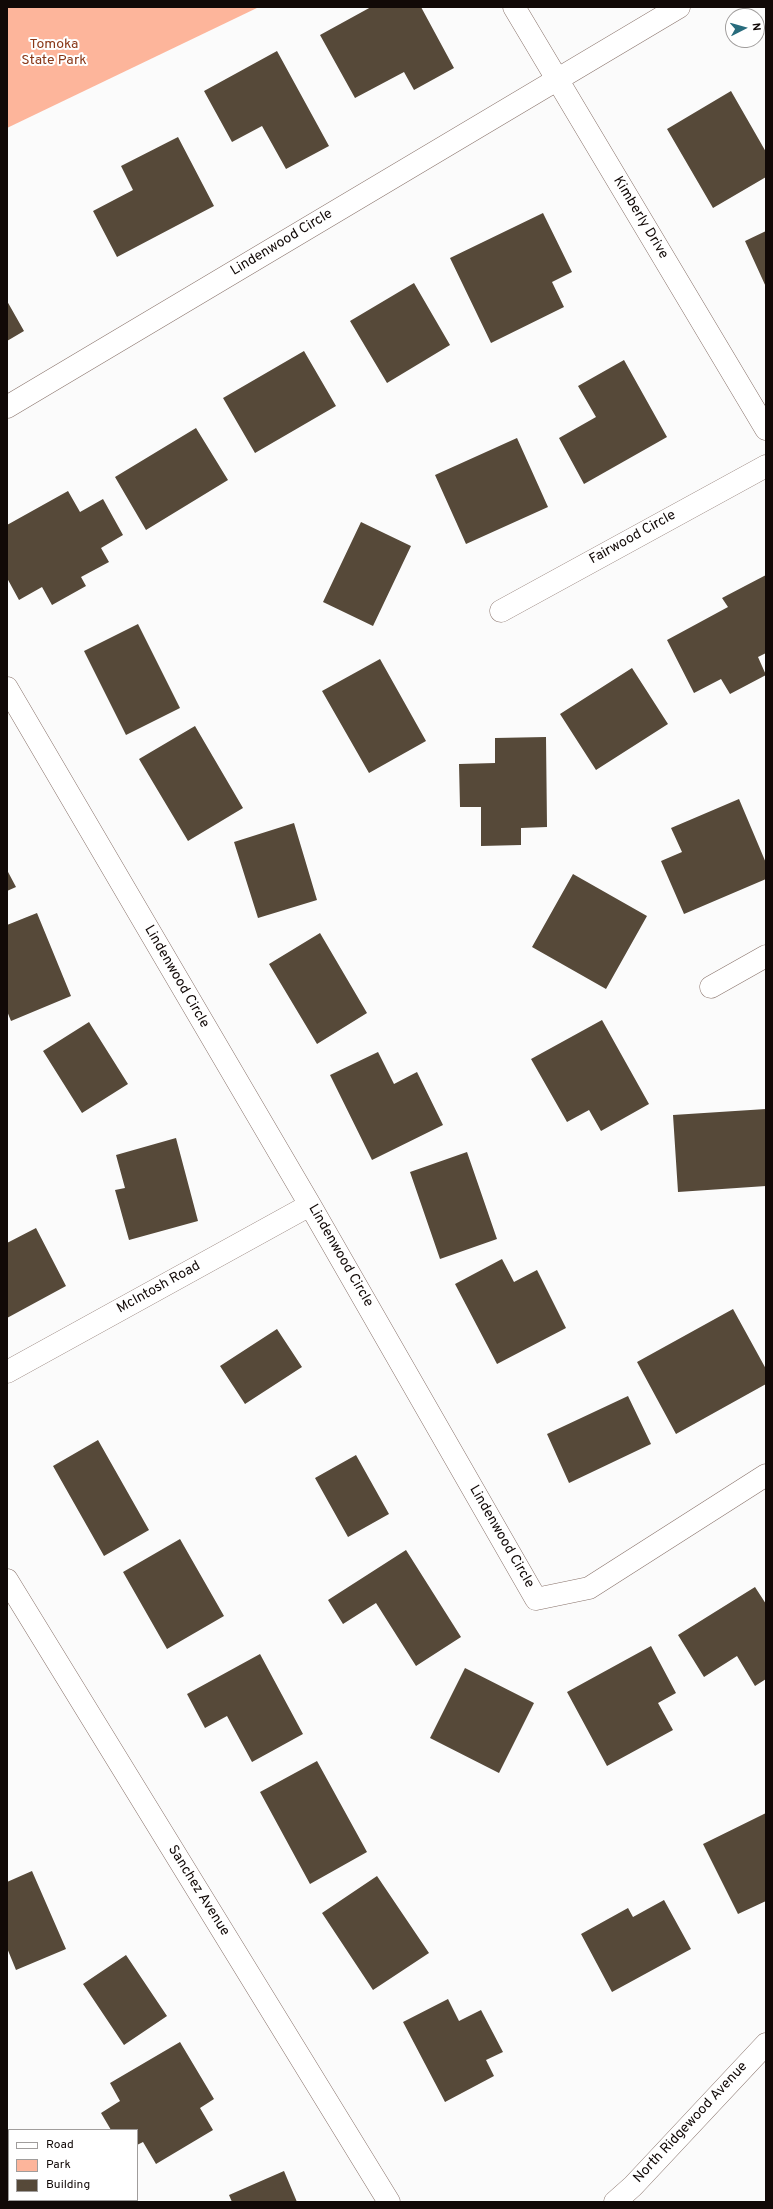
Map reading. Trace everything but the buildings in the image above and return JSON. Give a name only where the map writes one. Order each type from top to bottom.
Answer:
[{"type":"street","name":"Kimberly Drive","points":[[514,7],[766,429]]},
{"type":"street","name":"Lindenwood Circle","points":[[7,407],[679,7]]},
{"type":"street","name":"Fairwood Circle","points":[[500,611],[766,466]]},
{"type":"street","name":"Lindenwood Circle","points":[[7,688],[310,1205],[536,1599],[589,1588],[766,1475]]},
{"type":"street","points":[[711,987],[766,956]]},
{"type":"street","name":"McIntosh Road","points":[[7,1372],[310,1205]]},
{"type":"street","name":"Sanchez Avenue","points":[[7,1580],[389,2202]]},
{"type":"street","name":"North Ridgewood Avenue","points":[[615,2202],[633,2186],[766,2044]]},
{"type":"green space","name":"Tomoka State Park","points":[[7,7],[259,7],[7,128]]}]
